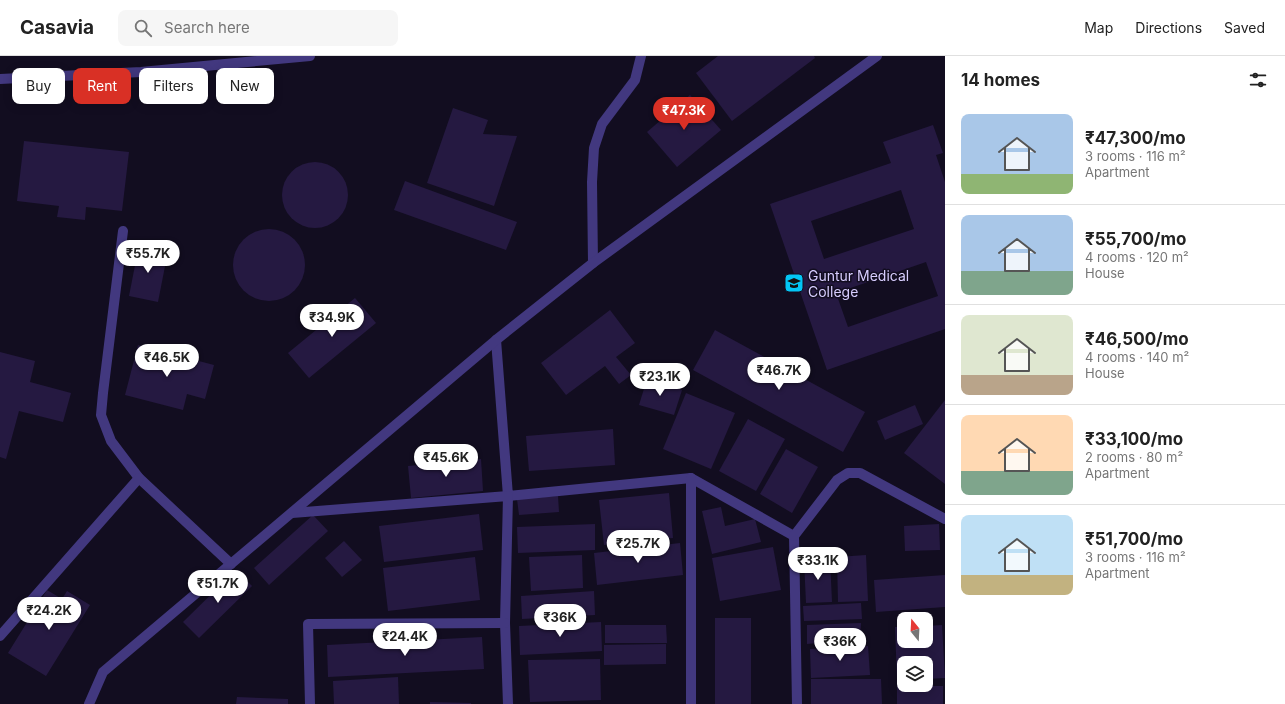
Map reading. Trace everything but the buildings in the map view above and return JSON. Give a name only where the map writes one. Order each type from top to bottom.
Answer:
[{"type":"street","points":[[0,79],[141,72],[310,56]]},
{"type":"street","points":[[593,263],[592,182],[594,148],[602,124],[635,80],[641,56]]},
{"type":"street","points":[[89,704],[103,672],[496,340],[593,263],[877,56]]},
{"type":"street","points":[[123,231],[101,415],[111,442],[139,478],[232,564]]},
{"type":"street","points":[[496,340],[508,496],[505,623],[508,704]]},
{"type":"street","points":[[797,704],[794,536],[837,480],[848,473],[860,473],[945,519]]},
{"type":"street","points":[[0,636],[139,478]]},
{"type":"street","points":[[292,512],[508,496],[692,478],[794,536]]},
{"type":"street","points":[[691,704],[692,478]]},
{"type":"street","points":[[310,704],[308,624],[505,623]]},
{"type":"place","name":"Guntur Medical College","points":[[794,283]]}]
